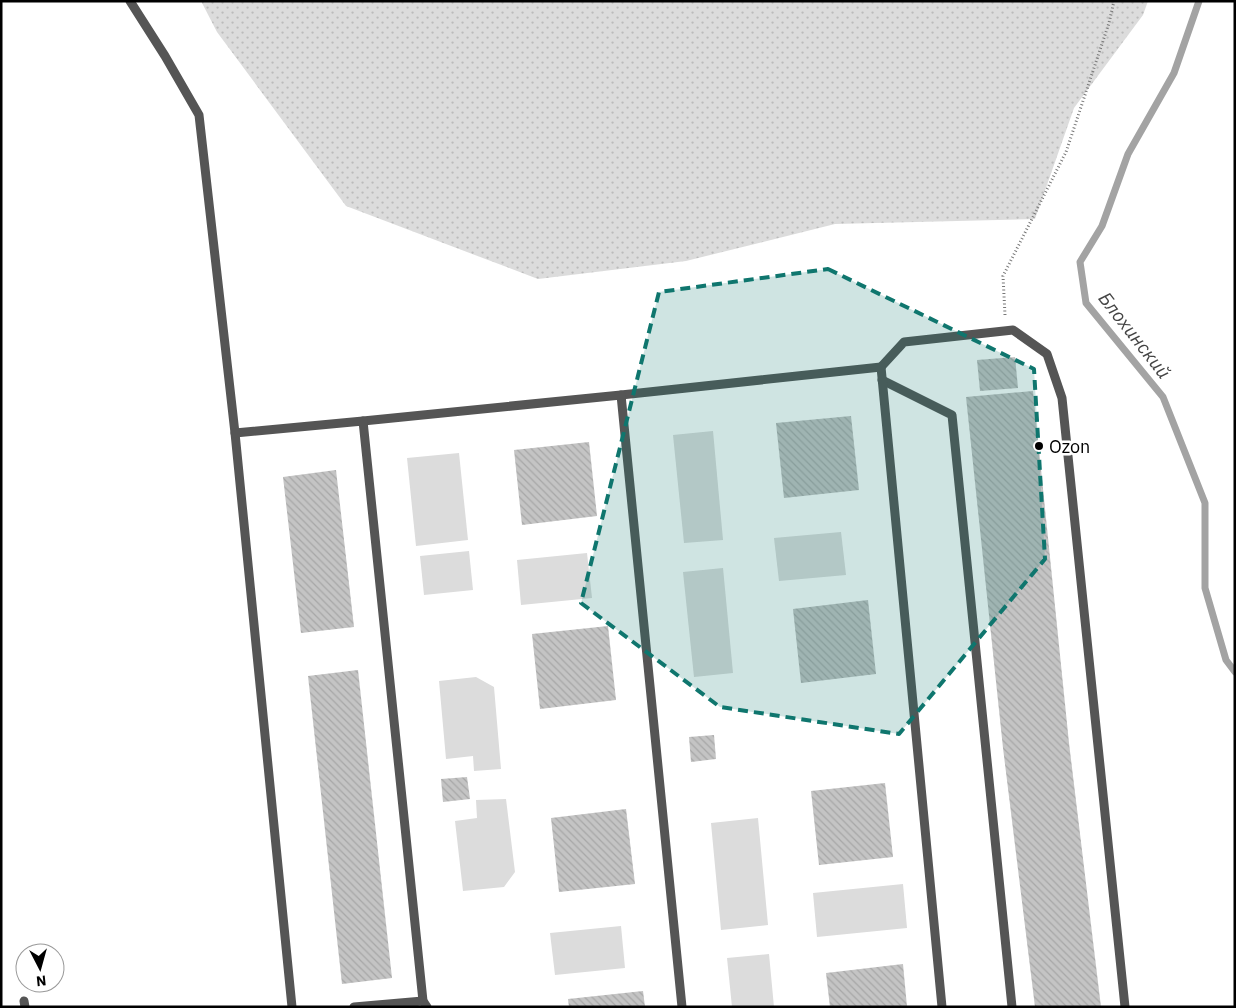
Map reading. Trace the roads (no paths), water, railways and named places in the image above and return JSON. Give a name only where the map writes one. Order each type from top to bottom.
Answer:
[{"type":"lane","points":[[130,1],[199,115],[235,433],[292,1007]]},
{"type":"lane","points":[[235,433],[881,367],[904,342],[1013,330],[1048,354],[1062,398],[1125,1007]]},
{"type":"lane","points":[[881,367],[942,1007]]},
{"type":"lane","points":[[882,380],[952,415],[1012,1007]]},
{"type":"lane","points":[[621,395],[682,1007]]},
{"type":"lane","points":[[354,1007],[425,1004],[363,420]]},
{"type":"waterway","name":"Блохинский","points":[[1199,1],[1174,73],[1128,154],[1102,226],[1080,262],[1086,303],[1163,397],[1205,503],[1205,588],[1226,660],[1235,672]]},
{"type":"place","name":"Ozon","points":[[1039,446]]}]
